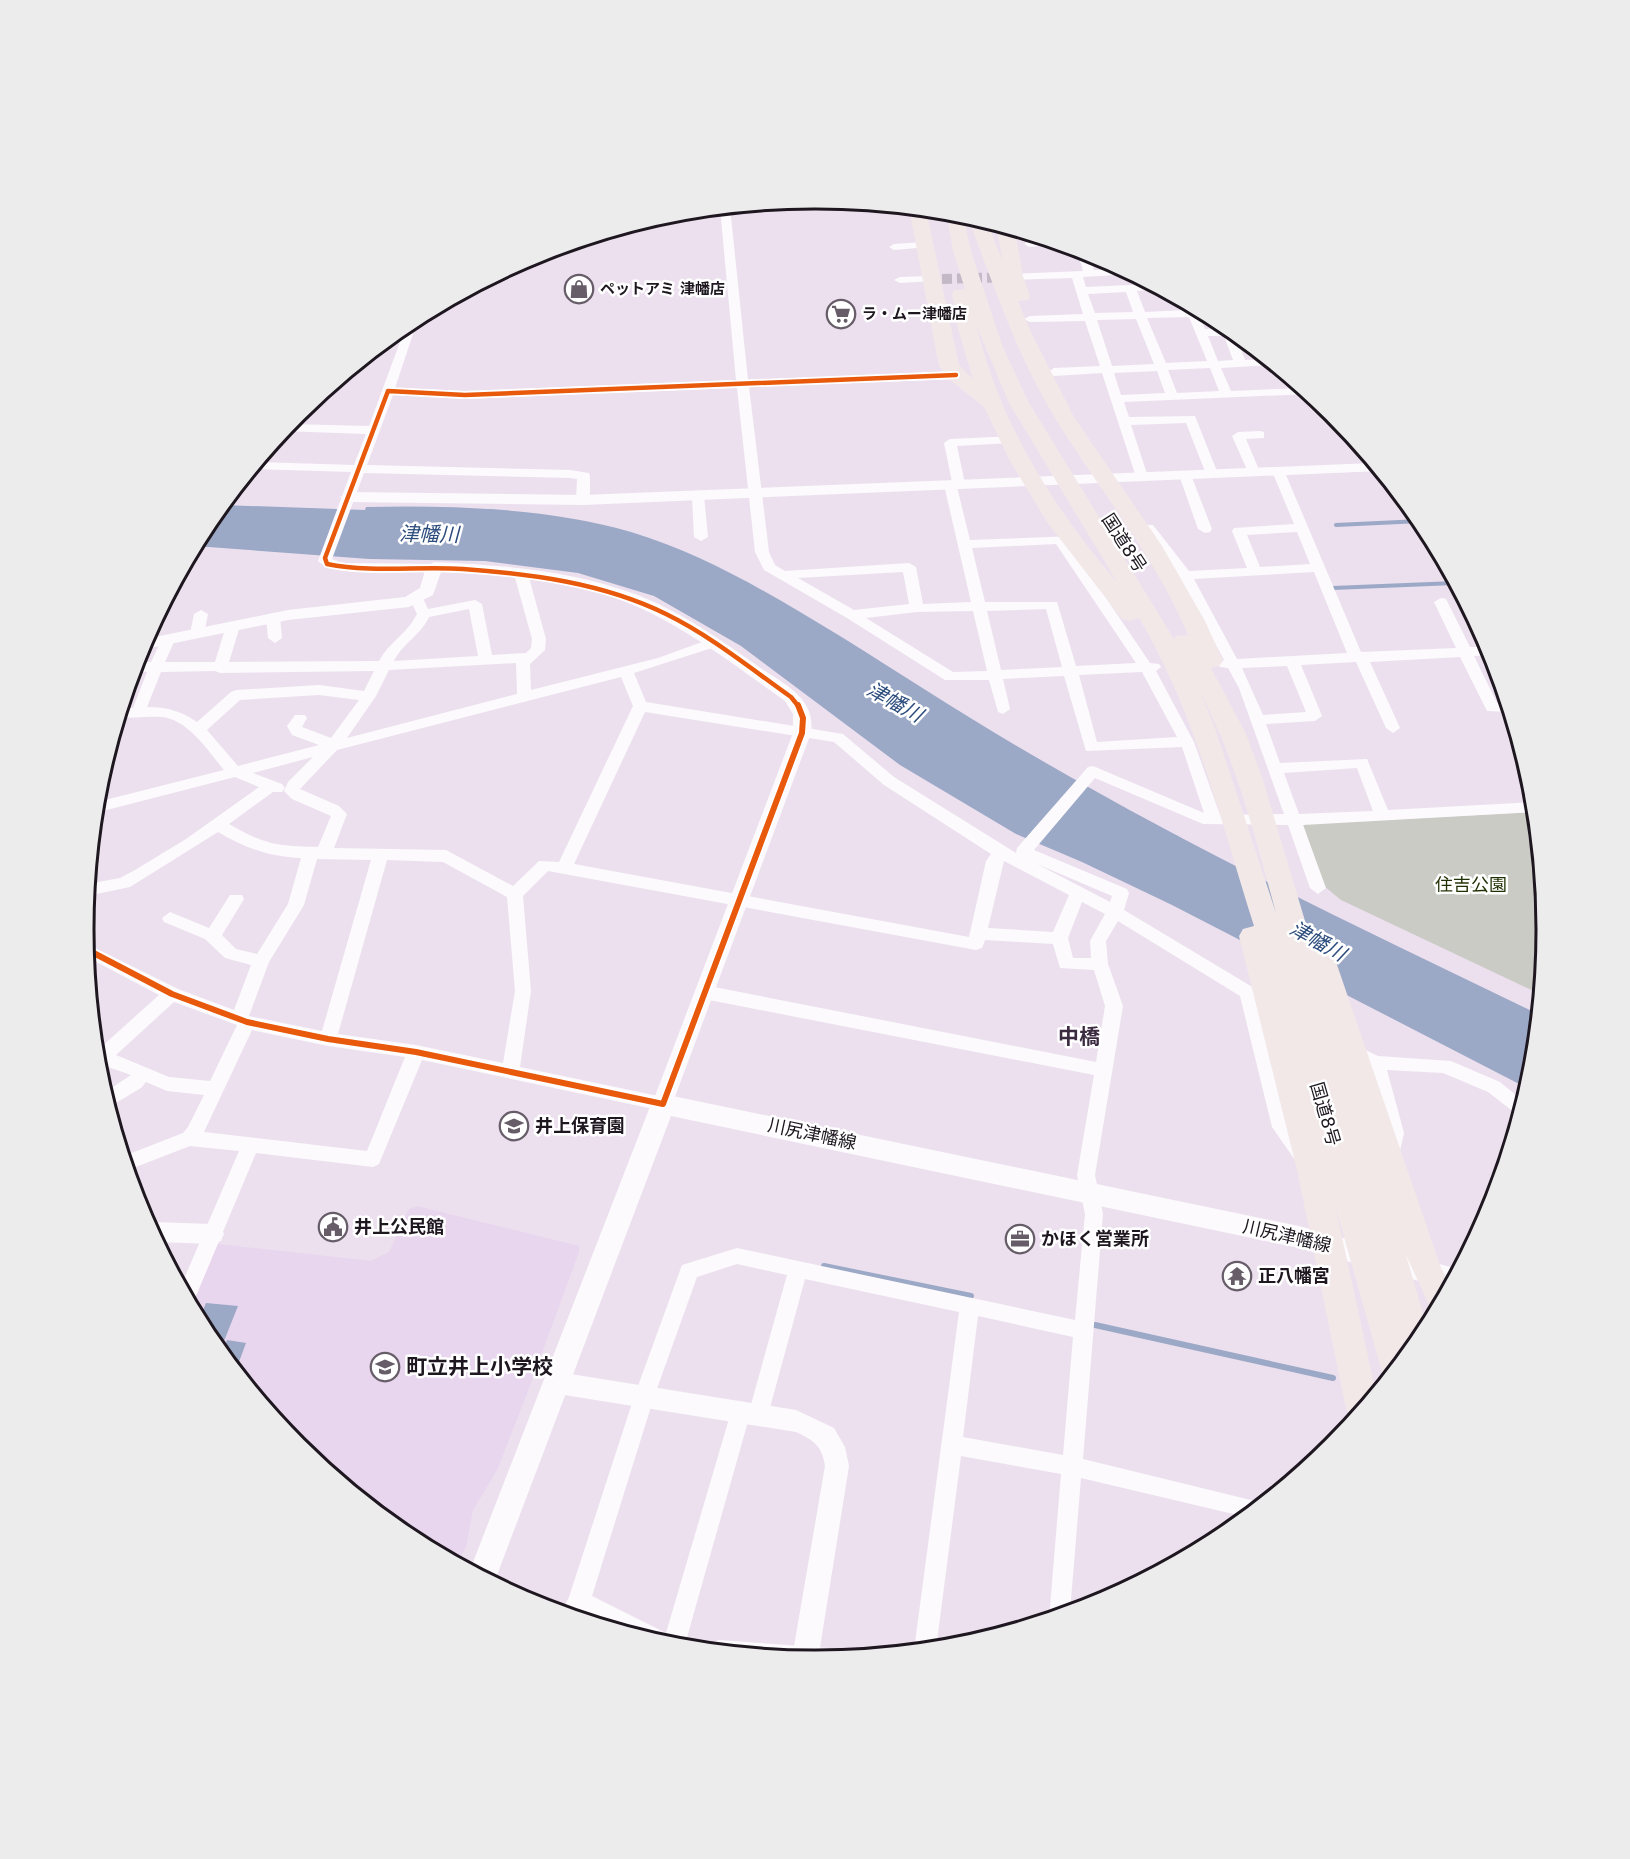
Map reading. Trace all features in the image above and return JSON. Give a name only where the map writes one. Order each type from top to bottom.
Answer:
[{"type":"highway","points":[[919,217],[934,279],[935,330],[949,366],[956,375],[992,404]]},
{"type":"highway","points":[[949,222],[964,319],[975,361],[992,404],[1065,539],[1141,630],[1194,720],[1195,735]]},
{"type":"highway","name":"国道8号","points":[[956,223],[962,251],[992,345],[1019,403],[1070,457]]},
{"type":"highway","name":"国道8号","points":[[974,227],[991,295],[1013,349],[1070,457],[1094,511],[1170,651],[1221,811],[1246,861],[1242,876],[1248,916],[1291,1035],[1365,1211],[1402,1327],[1398,1352]]},
{"type":"highway","points":[[981,229],[1020,330],[1064,417],[1070,457]]},
{"type":"highway","points":[[1007,236],[1012,276],[1054,372],[1089,444],[1070,457]]},
{"type":"highway","points":[[1070,457],[1106,478],[1136,521],[1194,621],[1237,719],[1234,734]]},
{"type":"highway","name":"国道8号","points":[[1094,511],[1183,640],[1234,734],[1257,799],[1276,871],[1292,886],[1300,901],[1356,1062],[1365,1211]]},
{"type":"highway","points":[[1291,1035],[1326,1244],[1361,1400]]},
{"type":"highway","points":[[1356,1062],[1391,1164],[1440,1275]]},
{"type":"main road","name":"川尻津幡線","points":[[663,1104],[1091,1192],[1326,1244],[1440,1275]]},
{"type":"main road","points":[[485,1570],[558,1383],[663,1104]]},
{"type":"street","points":[[726,215],[754,494],[762,552],[768,567],[852,615],[950,676],[1150,667]]},
{"type":"street","points":[[1029,244],[1036,244]]},
{"type":"street","points":[[894,247],[924,245]]},
{"type":"street","points":[[1086,262],[1090,274]]},
{"type":"street","points":[[1012,276],[1112,273]]},
{"type":"street","points":[[1076,274],[1142,477]]},
{"type":"street","points":[[900,280],[934,279]]},
{"type":"street","points":[[1130,288],[1173,397]]},
{"type":"street","points":[[1081,291],[1143,288]]},
{"type":"street","points":[[1030,319],[1184,311]]},
{"type":"street","points":[[1198,320],[1201,333],[1226,394]]},
{"type":"street","points":[[1201,333],[1218,332]]},
{"type":"street","points":[[95,954],[172,994],[243,1021],[328,1039],[416,1052],[663,1104],[802,733],[805,719],[803,709],[791,697],[713,643],[651,607],[586,585],[521,574],[434,567],[340,567],[327,564],[325,558],[409,334]]},
{"type":"street","points":[[1232,342],[1241,364]]},
{"type":"street","points":[[1054,372],[1260,363]]},
{"type":"street","points":[[388,391],[465,395],[956,375]]},
{"type":"street","points":[[1117,399],[1294,391]]},
{"type":"street","points":[[1125,421],[1191,418],[1212,474]]},
{"type":"street","points":[[298,428],[372,430]]},
{"type":"street","points":[[1254,472],[1238,436],[1260,435]]},
{"type":"street","points":[[1003,710],[965,544],[950,443],[1011,439]]},
{"type":"street","points":[[263,466],[584,476],[583,500]]},
{"type":"street","points":[[346,503],[698,496],[1368,467]]},
{"type":"street","points":[[1278,471],[1318,568],[1393,728]]},
{"type":"street","points":[[1185,475],[1205,529]]},
{"type":"street","points":[[698,496],[701,537]]},
{"type":"street","points":[[1136,521],[1142,521],[1185,575],[1227,664],[1246,688],[1318,888]]},
{"type":"street","points":[[1255,571],[1239,531],[1301,528]]},
{"type":"street","points":[[852,615],[917,608],[1052,605],[1091,747],[1195,735],[1104,602],[1065,539],[965,544]]},
{"type":"street","points":[[292,791],[293,786],[334,745],[369,696],[383,666],[397,644],[417,628],[420,607],[428,591],[434,567]]},
{"type":"street","points":[[783,574],[909,567],[917,608]]},
{"type":"street","points":[[1185,575],[1318,568]]},
{"type":"street","points":[[521,574],[538,639],[538,650],[523,663],[524,697]]},
{"type":"street","points":[[1441,602],[1492,708],[1500,708]]},
{"type":"street","points":[[154,644],[273,617],[475,604],[486,660]]},
{"type":"street","points":[[198,634],[201,614]]},
{"type":"street","points":[[273,617],[275,638]]},
{"type":"street","points":[[220,668],[233,626]]},
{"type":"street","points":[[139,712],[142,695],[158,668],[167,642]]},
{"type":"street","points":[[105,805],[625,670],[713,643]]},
{"type":"street","points":[[1227,664],[1480,651]]},
{"type":"street","points":[[144,667],[220,668],[286,662],[383,666],[531,657]]},
{"type":"street","points":[[1257,720],[1315,716],[1292,660]]},
{"type":"street","points":[[276,693],[286,662]]},
{"type":"street","points":[[319,690],[324,664]]},
{"type":"street","points":[[564,868],[640,706],[625,670]]},
{"type":"street","points":[[198,730],[236,695],[319,690],[369,696]]},
{"type":"street","points":[[640,706],[838,738],[889,781],[1002,853],[1115,912],[1356,1062],[1445,1066],[1494,1087],[1514,1103]]},
{"type":"street","points":[[128,713],[163,712],[178,716],[198,730],[234,771],[271,786],[292,791],[299,797],[331,807],[339,814],[317,853],[296,905],[261,961],[243,1021],[195,1132],[189,1138],[133,1160]]},
{"type":"street","points":[[300,718],[294,726],[297,730],[334,745]]},
{"type":"street","points":[[1276,768],[1362,763],[1382,815]]},
{"type":"street","points":[[1060,1607],[1094,1214],[1086,1175],[1114,1006],[1100,964],[1098,940],[1115,912],[1121,893],[1023,852],[1093,771],[1203,819],[1221,811],[1292,819],[1525,807]]},
{"type":"street","points":[[96,888],[124,883],[141,874],[271,786]]},
{"type":"street","points":[[216,824],[246,841],[277,852],[446,856],[515,894]]},
{"type":"street","points":[[515,894],[545,865],[976,944],[994,861],[1002,853]]},
{"type":"street","points":[[328,1039],[381,854]]},
{"type":"street","points":[[1078,893],[1066,916],[1060,938],[1066,964],[1100,964]]},
{"type":"street","points":[[510,1072],[523,991],[515,894]]},
{"type":"street","points":[[212,937],[236,899]]},
{"type":"street","points":[[170,918],[212,937],[231,954],[261,961]]},
{"type":"street","points":[[979,933],[1004,937],[1060,938]]},
{"type":"street","points":[[704,992],[1103,1070]]},
{"type":"street","points":[[105,1051],[172,994]]},
{"type":"street","points":[[1248,995],[1281,1126],[1312,1170]]},
{"type":"street","points":[[189,1138],[373,1159],[416,1052]]},
{"type":"street","points":[[106,1059],[167,1084],[214,1089]]},
{"type":"street","points":[[114,1095],[135,1083],[144,1073]]},
{"type":"street","points":[[190,1288],[251,1144]]},
{"type":"street","points":[[162,1232],[213,1234]]},
{"type":"street","points":[[590,1614],[575,1608],[644,1396],[689,1271],[737,1256],[1083,1330]]},
{"type":"street","points":[[676,1636],[798,1269]]},
{"type":"street","points":[[926,1641],[970,1305]]},
{"type":"street","points":[[558,1383],[796,1421],[823,1431],[835,1446],[837,1466],[814,1650]]},
{"type":"street","points":[[952,1445],[1071,1466],[1246,1507]]},
{"type":"shaded area","name":"町立井上小学校","points":[[417,1206],[579,1246],[579,1252],[497,1470],[473,1510],[466,1547],[461,1556],[415,1529],[376,1501],[306,1439],[273,1405],[243,1368],[196,1297],[217,1244],[371,1261],[389,1252],[409,1209]]},
{"type":"green space","name":"住吉公園","points":[[1526,812],[1534,882],[1536,930],[1533,990],[1341,900],[1324,886],[1303,824]]},
{"type":"water","name":"津幡川","points":[[233,505],[365,510],[366,507],[431,507],[500,510],[567,518],[631,532],[686,552],[738,577],[789,606],[1009,742],[1157,825],[1283,890],[1530,1010],[1519,1084],[1172,905],[1082,862],[1016,834],[900,765],[741,646],[654,596],[578,573],[485,561],[369,559],[205,547]]},
{"type":"water","points":[[206,1303],[238,1306],[224,1341],[216,1330],[203,1310]]},
{"type":"water","points":[[227,1340],[246,1343],[239,1362],[226,1344]]},
{"type":"building","name":"正八幡宮","points":[[1239,1265],[1242,1279],[1231,1280],[1227,1266]]},
{"type":"waterway","points":[[1336,525],[1409,522]]},
{"type":"waterway","points":[[1333,588],[1447,583]]},
{"type":"waterway","points":[[824,1266],[971,1296]]},
{"type":"waterway","points":[[1095,1325],[1333,1378]]},
{"type":"tunnel","points":[[942,279],[1010,277]]},
{"type":"cycle path","points":[[95,954],[172,994],[247,1022],[328,1039],[416,1052],[663,1104],[802,733],[802,714],[791,697],[740,660],[686,625],[627,597],[558,580],[511,573],[447,568],[375,569],[327,564],[325,558],[388,391],[465,395],[956,375]]},
{"type":"place","name":"ペットアミ 津幡店","points":[[579,289]]},
{"type":"place","name":"ラ・ムー津幡店","points":[[841,314]]},
{"type":"place","name":"井上保育園","points":[[514,1126]]},
{"type":"place","name":"井上公民館","points":[[333,1227]]},
{"type":"place","name":"かほく営業所","points":[[1020,1239]]},
{"type":"place","name":"正八幡宮","points":[[1237,1276]]},
{"type":"place","name":"町立井上小学校","points":[[385,1367]]},
{"type":"district","name":"中橋","points":[[1079,1037]]}]
